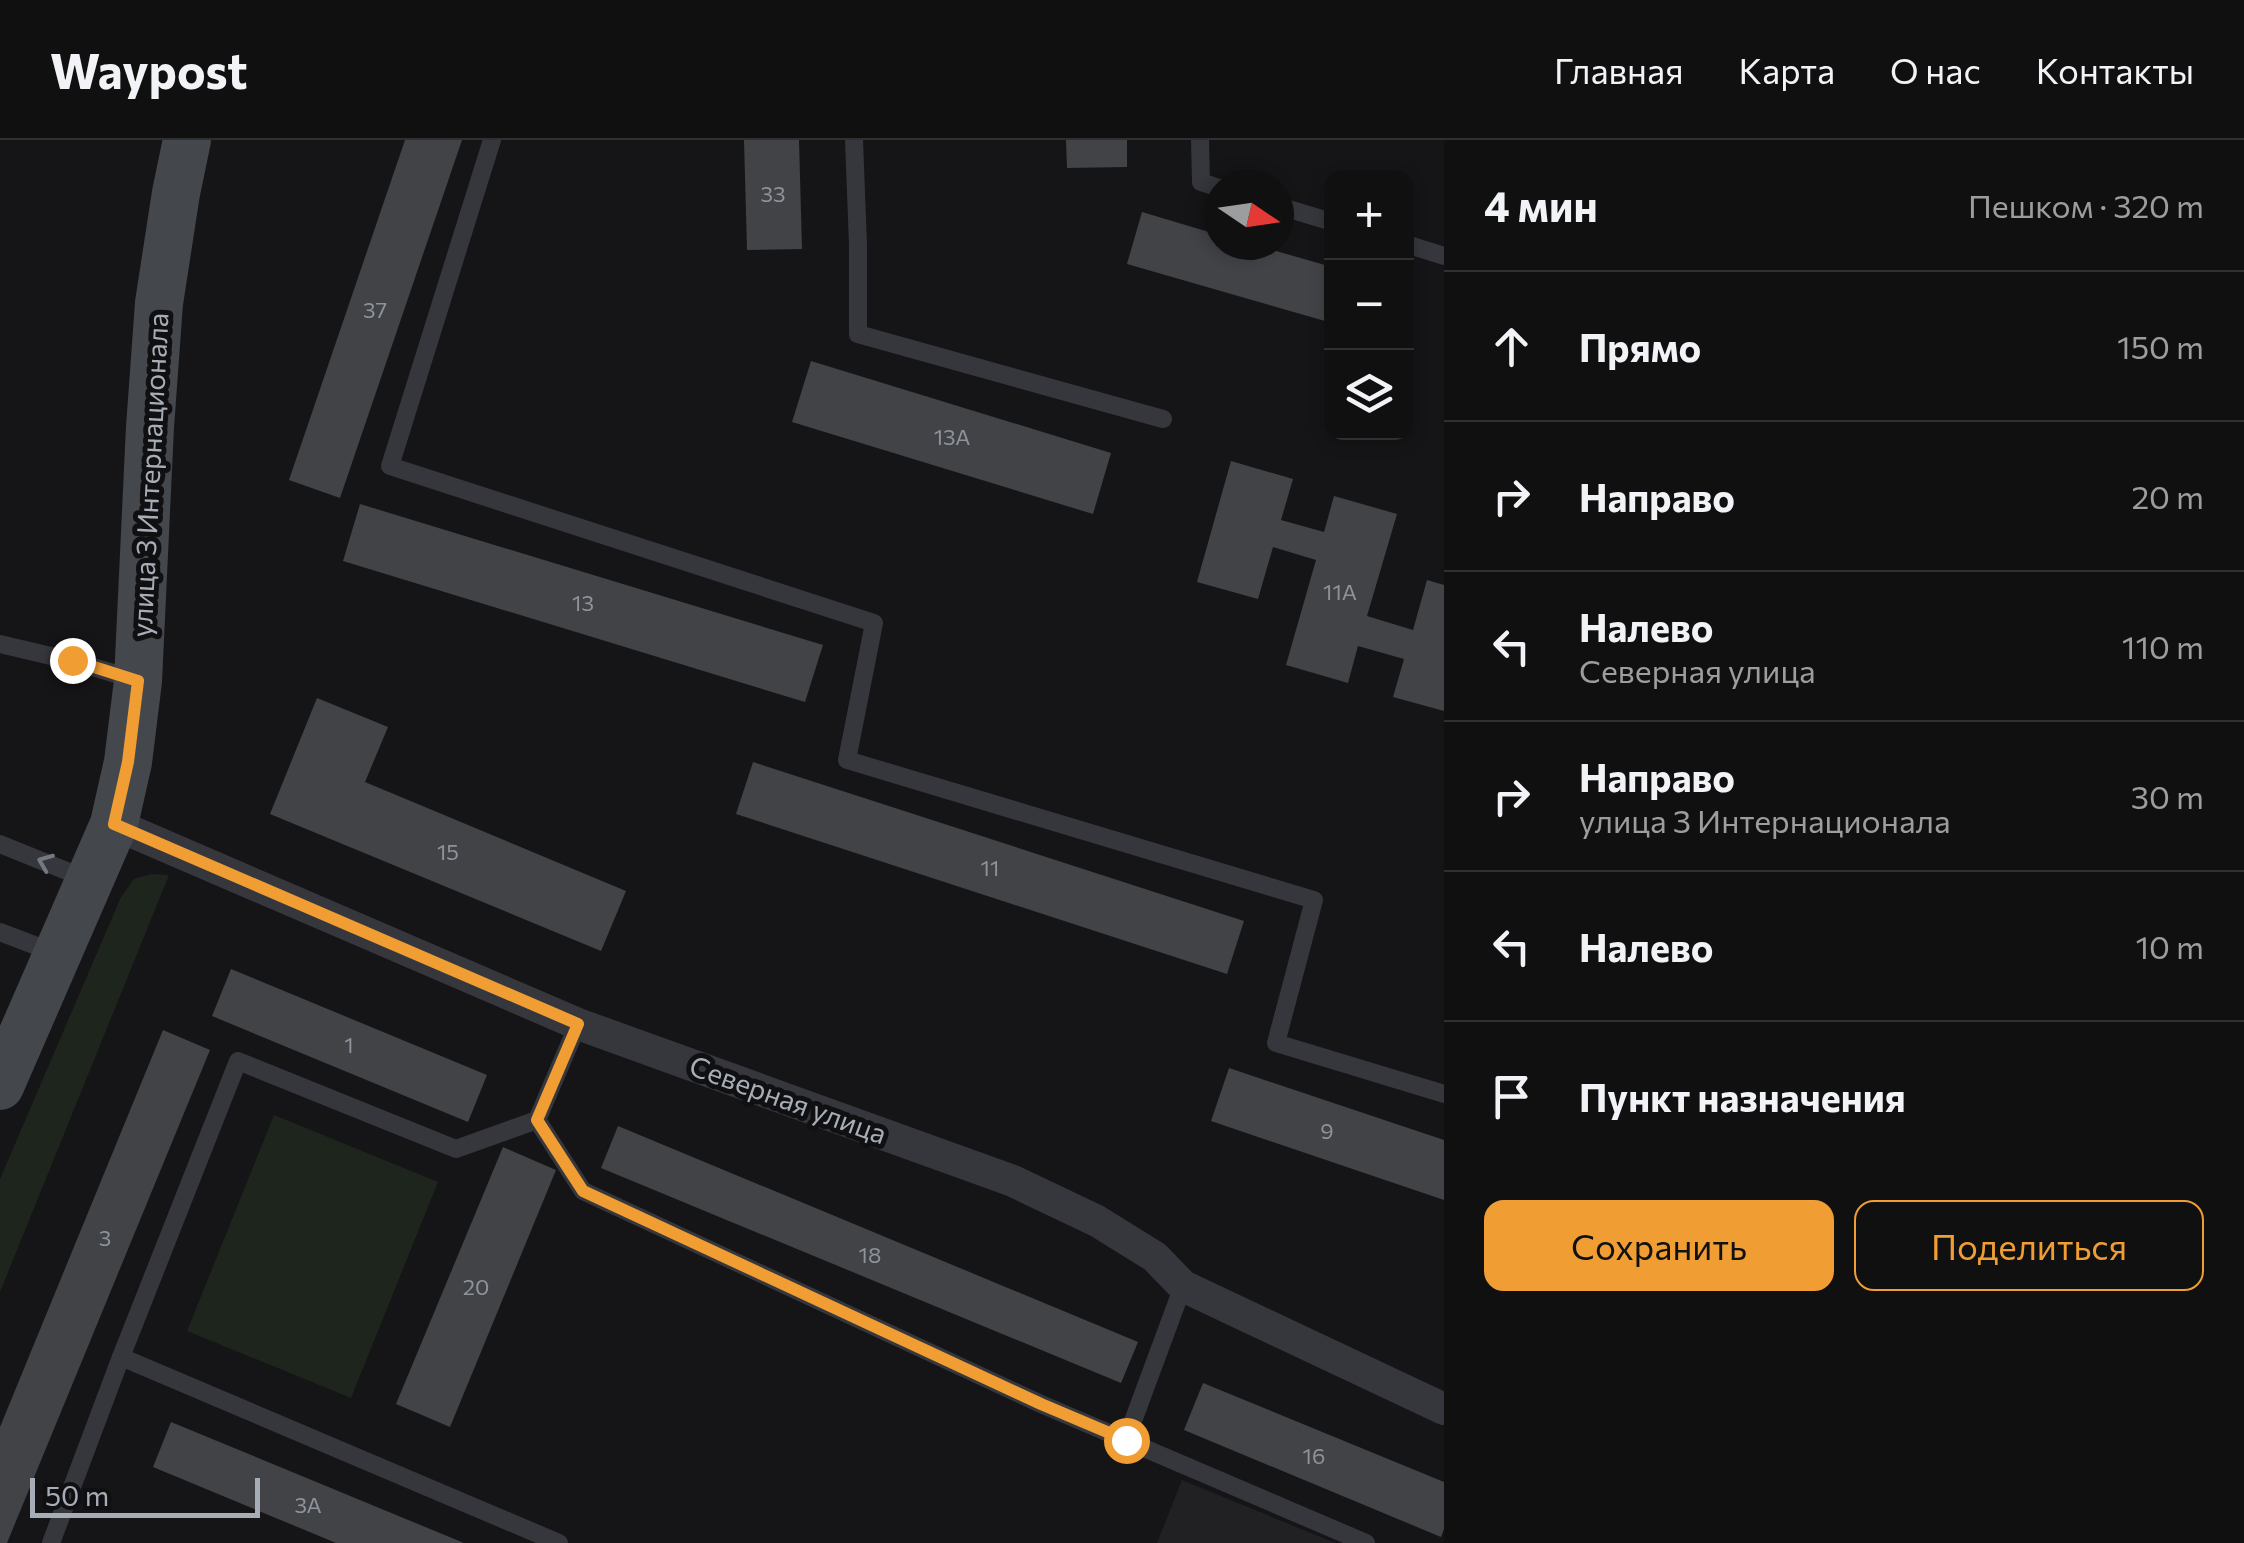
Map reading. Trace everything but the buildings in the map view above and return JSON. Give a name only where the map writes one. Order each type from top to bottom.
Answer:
[{"type":"main road","name":"улица 3 Интернационала","points":[[0,1086],[114,824],[128,762],[138,681],[159,303],[187,140]]},
{"type":"street","name":"Северная улица","points":[[114,824],[578,1024],[1012,1182],[1097,1221],[1155,1257],[1183,1286],[1444,1409]]},
{"type":"lane","points":[[492,140],[390,466],[874,623],[847,760],[1314,900],[1276,1043],[1444,1094]]},
{"type":"lane","points":[[854,140],[858,334],[1163,420]]},
{"type":"lane","points":[[1200,140],[1204,183]]},
{"type":"lane","points":[[1294,211],[1324,220]]},
{"type":"lane","points":[[1414,247],[1444,256]]},
{"type":"lane","points":[[0,644],[72,660],[138,681]]},
{"type":"lane","points":[[0,844],[89,880]]},
{"type":"lane","points":[[0,932],[58,954]]},
{"type":"lane","points":[[51,1543],[238,1062],[456,1149],[537,1120],[578,1024]]},
{"type":"lane","points":[[537,1120],[583,1191],[1041,1404],[1366,1543]]},
{"type":"lane","points":[[1126,1440],[1183,1286]]},
{"type":"lane","points":[[121,1356],[559,1543]]},
{"type":"shaded area","points":[[151,874],[169,875],[0,1292],[0,1179],[121,897],[134,879]]},
{"type":"shaded area","points":[[274,1115],[438,1182],[351,1398],[187,1331]]},
{"type":"shaded area","points":[[1182,1480],[1335,1543],[1157,1543]]},
{"type":"route","points":[[72,660],[138,681],[128,762],[114,824],[578,1024],[537,1120],[583,1191],[1126,1440]]}]
